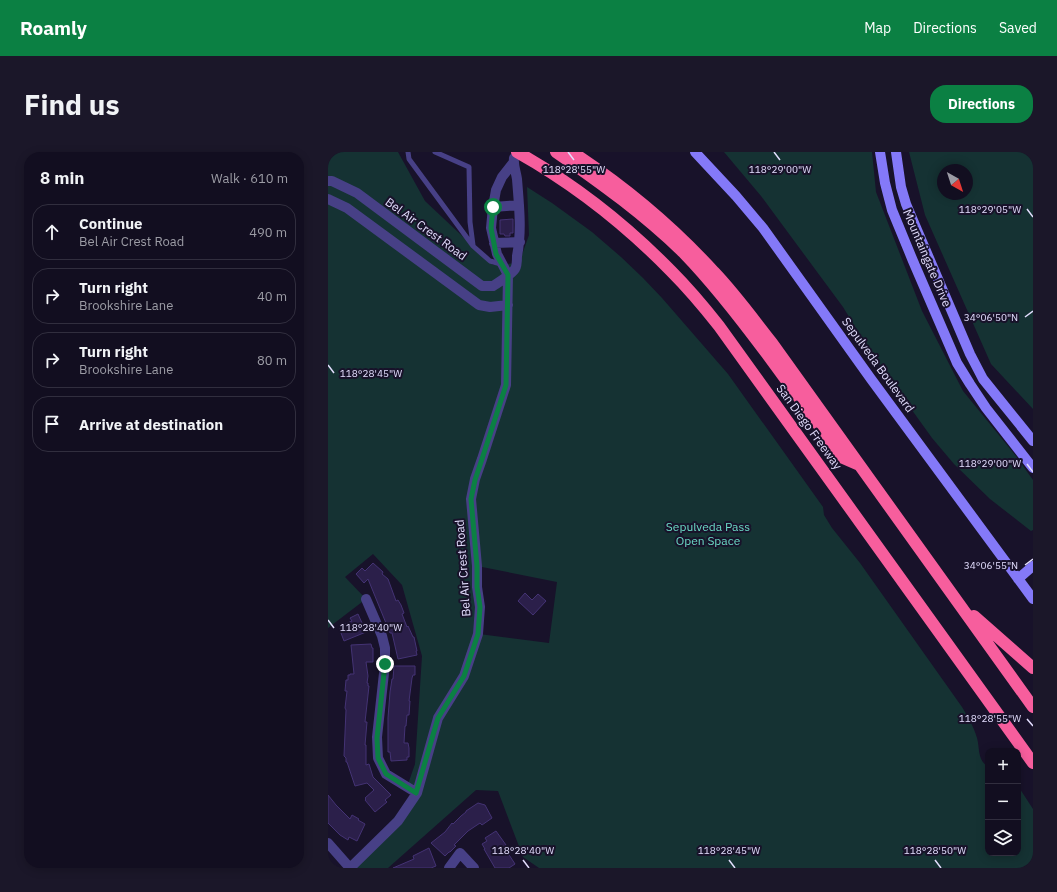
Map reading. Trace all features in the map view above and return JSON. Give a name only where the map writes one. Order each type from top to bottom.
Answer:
[{"type":"highway","points":[[556,152],[612,191],[684,253],[709,280],[739,317],[841,457],[858,464]]},
{"type":"highway","name":"San Diego Freeway","points":[[572,152],[606,175],[651,211],[693,249],[715,273],[753,319],[958,601],[1033,707]]},
{"type":"highway","name":"San Diego Freeway","points":[[515,156],[549,171],[578,190],[620,223],[672,271],[710,315],[1033,763]]},
{"type":"highway","points":[[958,601],[1033,668]]},
{"type":"street","name":"Sepulveda Boulevard","points":[[695,152],[736,196],[763,228],[871,379],[1018,579],[1033,597]]},
{"type":"street","name":"Mountaingate Drive","points":[[880,152],[884,183],[892,210],[957,363],[986,408],[1033,468]]},
{"type":"street","name":"Mountaingate Drive","points":[[896,152],[901,187],[906,204],[970,354],[983,379],[1033,441]]},
{"type":"street","points":[[508,275],[496,254],[491,228],[496,190],[515,156]]},
{"type":"street","name":"Bel Air Crest Road","points":[[328,181],[332,181],[356,193],[482,286],[494,286],[515,268],[520,242],[515,156]]},
{"type":"street","points":[[328,199],[347,208],[479,305],[490,307],[508,305]]},
{"type":"street","points":[[493,207],[519,205]]},
{"type":"street","points":[[494,243],[520,242]]},
{"type":"street","name":"Bel Air Crest Road","points":[[350,868],[398,821],[416,793],[438,718],[464,676],[478,634],[480,607],[477,587],[477,566],[471,499],[475,480],[506,385],[508,275]]},
{"type":"street","points":[[1018,579],[1033,566]]},
{"type":"street","points":[[366,599],[382,636],[385,648],[385,664],[377,738],[378,758],[386,774],[416,793]]},
{"type":"street","points":[[328,843],[350,868]]},
{"type":"street","points":[[449,868],[460,853],[474,868]]},
{"type":"lane","points":[[408,152],[409,159],[473,246],[490,261],[502,265]]},
{"type":"lane","points":[[435,152],[469,166],[470,222],[473,246]]},
{"type":"green space","name":"Sepulveda Pass Open Space","points":[[328,152],[398,152],[425,201],[493,265],[519,263],[529,235],[527,187],[592,232],[643,278],[728,374],[823,507],[824,515],[832,528],[860,563],[969,718],[977,738],[980,757],[985,765],[985,856],[1021,856],[1021,791],[1033,809],[1033,868],[539,868],[523,857],[498,791],[476,790],[388,868],[350,868],[416,793],[407,787],[415,764],[422,656],[402,585],[373,554],[345,577],[366,599],[328,628]],"holes":[[[477,566],[557,582],[549,643],[479,634]]]},
{"type":"green space","points":[[724,152],[872,152],[876,192],[922,311],[963,391],[1016,456],[1033,480],[1033,530],[1031,531],[990,499],[954,464],[932,438],[871,353],[843,307],[761,196]]},
{"type":"green space","points":[[909,152],[1033,152],[1033,409],[991,364],[925,215]]},
{"type":"building","points":[[513,219],[513,233],[510,233],[510,236],[500,234],[500,220]]},
{"type":"building","points":[[373,563],[388,579],[396,601],[398,600],[401,605],[404,613],[402,614],[407,627],[408,626],[414,637],[417,655],[398,659],[392,633],[390,633],[368,579],[364,583],[356,574],[362,568],[365,571]]},
{"type":"building","points":[[525,593],[532,600],[538,594],[546,601],[533,615],[518,601]]},
{"type":"building","points":[[358,614],[366,632],[344,641],[340,628],[342,627],[341,626],[352,621],[350,618]]},
{"type":"building","points":[[371,644],[373,648],[373,662],[366,662],[368,676],[367,683],[369,686],[365,722],[367,722],[365,745],[366,765],[369,764],[373,777],[391,795],[385,800],[387,802],[375,812],[365,800],[365,798],[374,790],[367,783],[355,786],[344,756],[345,708],[347,691],[345,691],[346,680],[348,680],[348,675],[354,674],[351,645]]},
{"type":"building","points":[[394,666],[415,666],[415,675],[413,675],[412,678],[409,715],[407,715],[405,726],[404,743],[408,743],[409,757],[407,757],[407,760],[391,761],[390,752],[388,752],[388,718]]},
{"type":"building","points":[[328,795],[350,819],[352,815],[365,824],[357,841],[349,837],[348,840],[340,835],[328,823]]},
{"type":"building","points":[[478,803],[485,805],[492,818],[482,825],[480,823],[468,831],[454,845],[456,846],[445,856],[431,843],[445,832],[452,823],[453,824],[466,811]]},
{"type":"building","points":[[496,831],[506,845],[504,847],[515,864],[509,868],[495,868],[482,844],[487,841],[485,838]]},
{"type":"building","points":[[429,848],[436,866],[431,868],[393,868],[414,859],[413,856]]},
{"type":"route","points":[[385,664],[377,738],[378,758],[386,774],[416,793],[438,718],[464,676],[478,634],[480,607],[477,587],[477,566],[471,499],[475,480],[506,385],[508,275],[496,254],[491,228],[493,207]]}]
